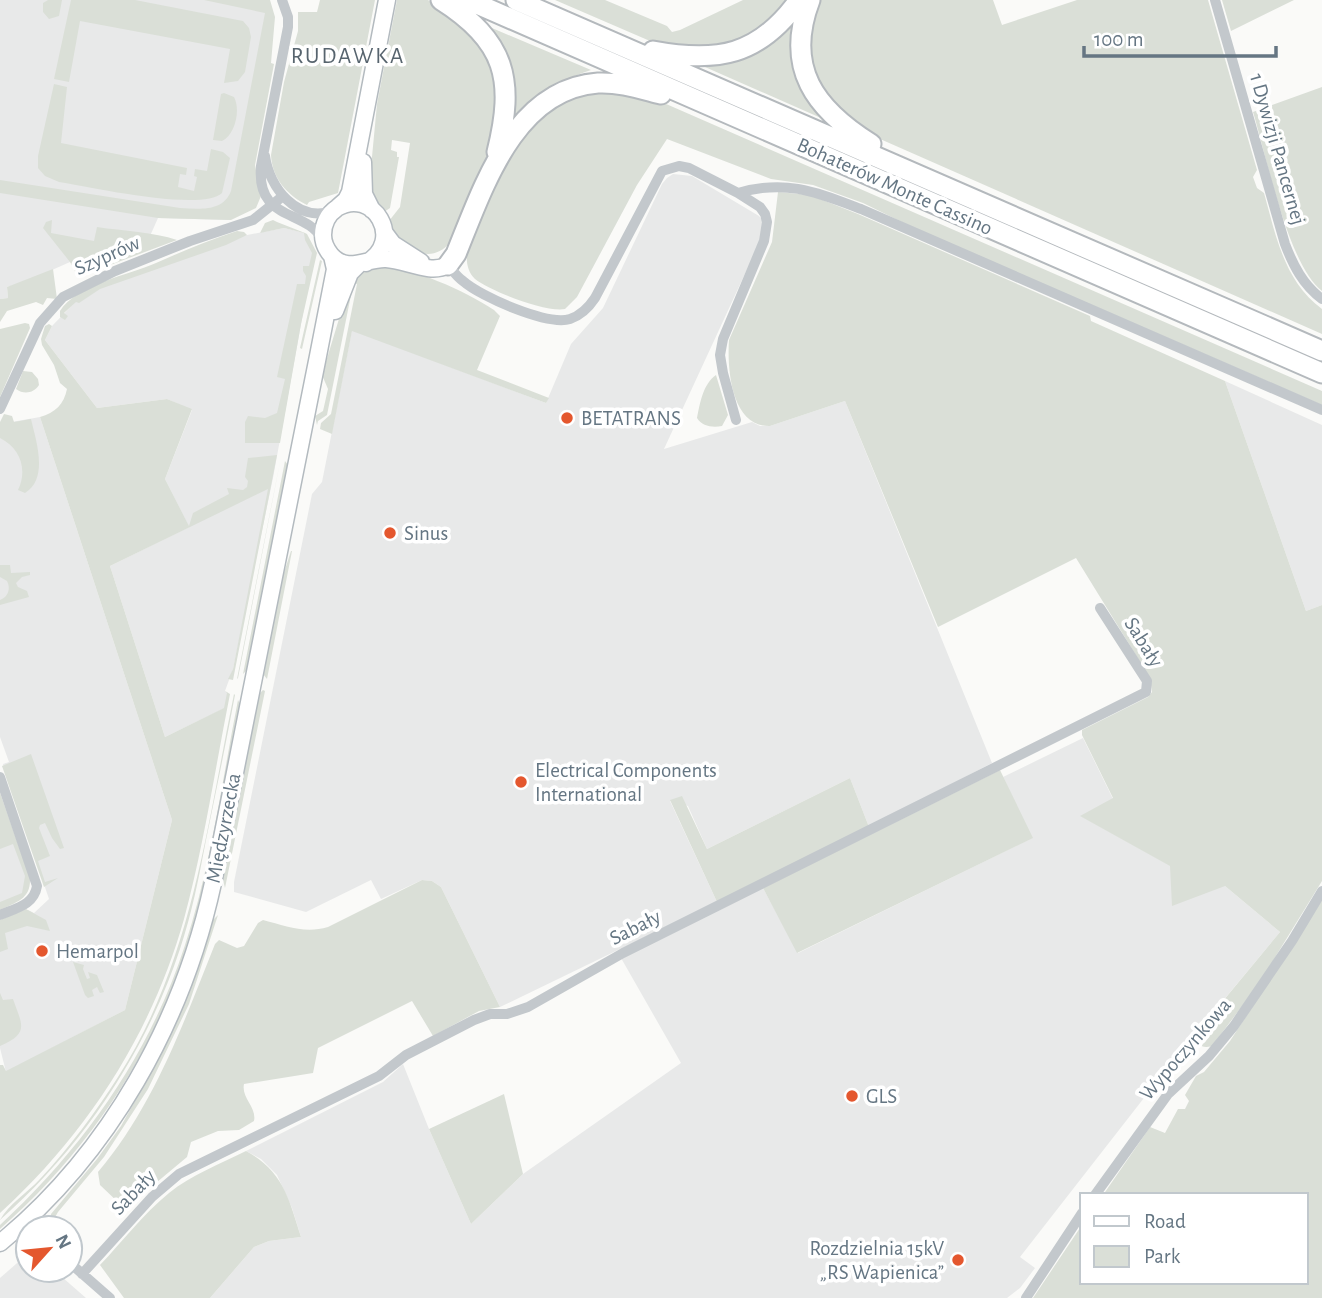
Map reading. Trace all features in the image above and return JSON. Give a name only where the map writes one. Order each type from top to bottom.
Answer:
[{"type":"highway","points":[[440,267],[456,254],[494,167],[507,109],[503,69],[484,35],[467,18],[441,0]]},
{"type":"highway","name":"Bohaterów Monte Cassino","points":[[468,0],[1322,373]]},
{"type":"highway","name":"Bohaterów Monte Cassino","points":[[516,0],[1322,351]]},
{"type":"highway","points":[[618,45],[687,57],[731,54],[762,39],[799,0]]},
{"type":"highway","points":[[810,0],[803,21],[802,53],[804,70],[815,96],[823,107],[849,130],[922,177]]},
{"type":"highway","points":[[494,167],[530,115],[550,99],[571,88],[612,83],[713,107]]},
{"type":"main road","points":[[387,2],[349,195],[324,225],[328,249],[343,263],[362,264],[388,259],[440,267]]},
{"type":"main road","points":[[363,132],[364,194],[372,210],[381,219],[384,232],[393,244],[440,267]]},
{"type":"main road","points":[[337,209],[354,203],[372,210]]},
{"type":"main road","points":[[362,264],[380,251],[384,232]]},
{"type":"main road","name":"Międzyrzecka","points":[[37,1214],[119,1110],[159,1039],[190,964],[213,883],[318,356],[334,269],[328,249]]},
{"type":"main road","name":"Międzyrzecka","points":[[318,356],[351,270],[362,264]]},
{"type":"street","points":[[282,0],[288,17],[288,27],[260,177],[263,189],[273,204],[288,216],[314,228],[328,249]]},
{"type":"street","name":"1 Dywizji Pancernej","points":[[1214,0],[1285,244],[1302,278],[1312,292],[1322,299]]},
{"type":"street","points":[[266,139],[265,156],[269,174],[282,196],[299,207],[316,213],[337,209]]},
{"type":"street","points":[[440,267],[472,288],[525,312],[544,318],[570,319],[588,308],[595,298],[662,171],[679,166],[690,167],[738,192],[760,207],[767,222],[764,241],[731,319],[720,355],[736,420]]},
{"type":"street","points":[[738,192],[770,186],[792,186],[813,191],[1322,410]]},
{"type":"street","name":"Szyprów","points":[[0,409],[40,323],[63,297],[128,266],[253,220],[282,196]]},
{"type":"street","name":"Sabały","points":[[84,1272],[166,1182],[179,1174],[379,1076],[406,1055],[474,1020],[528,1007],[623,953],[1146,692],[1147,681],[1100,608]]},
{"type":"street","points":[[0,776],[37,886],[31,901],[0,915]]},
{"type":"street","name":"Wypoczynkowa","points":[[1096,1193],[1177,1083],[1209,1056],[1234,1026],[1292,941],[1322,891]]},
{"type":"street","points":[[1026,1298],[1080,1216]]},
{"type":"street","points":[[84,1276],[110,1298]]},
{"type":"shaded area","points":[[0,0],[250,0],[271,5],[231,220],[158,218],[150,236],[79,258],[7,287],[8,298],[0,299]]},
{"type":"shaded area","points":[[673,174],[692,176],[759,216],[764,222],[761,239],[664,449],[752,422],[760,426],[770,426],[845,401],[992,763],[869,827],[850,778],[707,849],[688,806],[670,801],[717,902],[500,1007],[441,887],[432,881],[422,880],[381,899],[371,880],[306,912],[234,892],[312,494],[322,482],[352,330],[546,403],[571,344],[603,308],[662,184]]},
{"type":"shaded area","points":[[284,228],[305,233],[314,253],[273,478],[233,669],[225,691],[228,693],[225,708],[165,737],[110,566],[189,527],[165,479],[192,410],[167,399],[97,408],[45,340],[52,326],[85,292],[242,236]]},
{"type":"shaded area","points":[[1225,381],[1322,425],[1322,605],[1306,611]]},
{"type":"shaded area","points":[[40,417],[172,820],[125,1010],[6,1072],[0,1048],[0,922],[28,910],[34,913],[49,899],[3,764],[9,762],[0,737],[0,424]]},
{"type":"shaded area","points":[[1083,738],[1113,799],[1081,816],[1171,866],[1225,886],[1280,932],[1172,1062],[1020,1257],[1035,1268],[1020,1288],[1007,1298],[210,1298],[254,1247],[269,1241],[301,1237],[277,1175],[261,1159],[246,1151],[383,1082],[403,1064],[471,1224],[523,1174],[681,1063],[621,958],[763,888],[798,953],[1032,838],[1003,777]]},
{"type":"shaded area","points":[[0,793],[29,875],[28,890],[0,907]]},
{"type":"shaded area","points":[[14,1266],[14,1284],[70,1284],[86,1298],[0,1298],[0,1278]]},
{"type":"green space","points":[[48,0],[62,0],[59,16],[49,19],[43,12],[43,3]]},
{"type":"green space","points":[[71,0],[135,0],[243,21],[249,28],[251,37],[245,72],[238,81],[224,83],[230,49],[80,21],[69,82],[54,79]]},
{"type":"green space","points":[[204,0],[270,0],[275,17],[271,63],[274,64],[255,165],[261,196],[256,208],[231,220],[158,218],[0,193],[0,180],[180,208],[210,208],[222,203],[231,191],[265,13]]},
{"type":"green space","points":[[320,0],[375,0],[338,193],[307,205],[282,185],[274,171],[271,155],[284,82],[298,31],[298,12],[317,12]]},
{"type":"green space","points":[[397,0],[428,0],[469,31],[490,58],[498,85],[491,146],[450,242],[442,250],[433,253],[424,254],[406,246],[389,221],[400,207],[410,143],[392,140],[391,150],[397,152],[399,157],[390,208],[384,212],[373,199],[370,178],[377,104]]},
{"type":"green space","points":[[555,0],[605,0],[667,26],[672,32],[743,0],[790,0],[764,28],[723,48],[669,46],[650,41]]},
{"type":"green space","points":[[817,0],[993,0],[1002,25],[1077,0],[1208,0],[1257,170],[1253,177],[1257,188],[1264,193],[1283,257],[1290,271],[1309,298],[1322,309],[1322,334],[871,135],[837,111],[813,71],[809,35]]},
{"type":"green space","points":[[1222,0],[1294,0],[1231,31]]},
{"type":"green space","points":[[794,17],[810,103],[821,118],[705,67],[747,56]]},
{"type":"green space","points":[[492,28],[591,70],[545,90],[510,126],[514,99],[512,75],[505,51]]},
{"type":"green space","points":[[54,84],[67,87],[61,143],[187,168],[186,175],[180,174],[178,187],[194,191],[197,177],[194,176],[195,169],[207,171],[211,149],[223,152],[230,158],[222,193],[211,198],[170,199],[59,182],[45,176],[38,168],[38,156]]},
{"type":"green space","points":[[1322,87],[1322,291],[1310,278],[1289,234],[1253,112]]},
{"type":"green space","points":[[607,90],[657,100],[1322,391],[1322,405],[912,227],[863,203],[813,185],[771,179],[667,139],[637,185],[577,297],[565,309],[545,308],[519,300],[475,279],[468,267],[467,253],[492,191],[527,129],[542,113],[559,102]]},
{"type":"green space","points":[[221,94],[234,97],[236,122],[227,138],[222,141],[213,140]]},
{"type":"green space","points":[[778,192],[810,195],[858,214],[1090,316],[1091,321],[1225,381],[1306,611],[1322,605],[1322,881],[1258,985],[1212,1046],[1201,1046],[1194,1036],[1280,932],[1225,886],[1172,906],[1170,866],[1080,816],[1113,798],[1082,730],[1148,697],[1152,692],[1150,678],[1076,558],[938,627],[845,401],[770,426],[757,424],[739,407],[731,380],[729,340],[772,242]]},
{"type":"green space","points":[[52,220],[51,233],[94,241],[97,227],[148,233],[177,240],[78,277],[70,262],[43,228],[46,222]]},
{"type":"green space","points":[[273,220],[307,234],[317,253],[301,324],[280,443],[245,443],[245,422],[248,416],[265,418],[277,413],[285,379],[277,377],[297,284],[305,284],[303,266],[309,266],[312,253],[304,233],[284,228],[260,233],[265,223]]},
{"type":"green space","points":[[237,231],[247,235],[226,245],[100,289],[79,303],[76,302],[64,313],[68,316],[65,320],[60,317],[60,311],[68,302],[90,288]]},
{"type":"green space","points":[[320,260],[322,261],[302,349],[300,348]]},
{"type":"green space","points":[[378,265],[407,270],[438,281],[494,310],[500,316],[477,370],[549,398],[546,403],[352,331],[332,434],[320,429],[321,423],[331,414],[357,284],[351,282],[361,272]]},
{"type":"green space","points":[[53,269],[57,299],[47,298],[43,305],[36,302],[7,311],[0,322],[0,299],[8,298],[7,287]]},
{"type":"green space","points":[[348,289],[352,290],[327,415],[318,421],[317,425],[315,416],[323,411],[328,389],[322,375]]},
{"type":"green space","points":[[29,324],[30,328],[0,397],[0,329]]},
{"type":"green space","points":[[45,326],[52,326],[45,340],[97,408],[167,399],[192,409],[165,479],[189,526],[193,513],[229,494],[227,488],[243,490],[247,487],[248,481],[245,477],[248,458],[277,455],[233,680],[228,679],[233,669],[268,489],[110,566],[165,737],[224,708],[227,693],[225,691],[230,694],[191,891],[170,961],[154,1002],[113,1079],[88,1115],[61,1150],[0,1213],[0,1065],[3,1065],[6,1071],[125,1010],[172,820],[40,417],[58,407],[67,389],[60,383],[54,365],[42,345]]},
{"type":"green space","points":[[23,371],[32,372],[38,379],[37,388],[25,392],[16,389]]},
{"type":"green space","points":[[716,375],[728,415],[722,426],[715,427],[704,425],[697,418],[705,389]]},
{"type":"green space","points":[[4,414],[12,416],[14,422],[31,419],[38,448],[39,469],[37,478],[25,493],[18,490],[22,467],[17,453],[0,438],[0,422]]},
{"type":"green space","points":[[281,457],[238,678],[237,679]]},
{"type":"green space","points":[[285,461],[288,465],[247,670],[243,674]]},
{"type":"green space","points":[[291,551],[267,679],[263,674],[280,585]]},
{"type":"green space","points":[[0,565],[10,565],[11,573],[30,572],[30,575],[22,577],[16,583],[27,591],[29,597],[0,605],[0,600],[7,595],[9,587],[7,581],[0,577]]},
{"type":"green space","points":[[265,691],[225,888],[222,876],[259,694]]},
{"type":"green space","points":[[234,694],[195,895],[166,987],[130,1061],[84,1130],[30,1192],[0,1220],[51,1167],[100,1104],[143,1033],[164,987],[194,891]]},
{"type":"green space","points":[[238,700],[240,704],[205,885],[189,944],[157,1024],[114,1099],[89,1134],[32,1199],[0,1229],[0,1225],[31,1195],[86,1131],[133,1061],[153,1024],[185,945],[209,854]]},
{"type":"green space","points":[[31,754],[64,848],[60,849],[45,823],[40,825],[50,856],[38,861],[45,882],[58,878],[44,887],[2,766]]},
{"type":"green space","points":[[1000,770],[1033,838],[797,953],[763,888]]},
{"type":"green space","points":[[850,778],[869,827],[717,902],[670,800],[682,796],[707,849]]},
{"type":"green space","points":[[0,793],[30,878],[30,885],[25,895],[17,902],[0,910],[0,902],[22,893],[25,876],[13,844],[0,849]]},
{"type":"green space","points":[[422,880],[432,881],[441,887],[500,1007],[479,1011],[433,1036],[412,1001],[318,1048],[313,1073],[244,1084],[254,1121],[239,1130],[218,1131],[191,1142],[187,1157],[132,1203],[121,1205],[100,1185],[98,1172],[118,1147],[151,1092],[219,940],[237,948],[244,946],[258,923],[263,920],[303,929],[328,927]]},
{"type":"green space","points":[[1322,900],[1322,1298],[1033,1298],[1080,1228],[1080,1284],[1308,1284],[1308,1193],[1104,1193],[1150,1127],[1165,1133],[1178,1109],[1185,1109],[1189,1101],[1185,1095],[1196,1076],[1204,1072],[1230,1041]]},
{"type":"green space","points":[[26,909],[46,920],[50,931],[27,926],[5,933],[8,949],[0,952],[0,920]]},
{"type":"green space","points":[[218,915],[189,1004],[148,1089],[104,1157],[57,1214],[51,1214],[121,1126],[153,1069],[184,1005],[212,921]]},
{"type":"green space","points":[[73,962],[84,965],[87,979],[90,978],[88,972],[97,975],[104,992],[100,993],[97,987],[92,990],[94,996],[88,998]]},
{"type":"green space","points":[[0,993],[3,1000],[13,999],[21,1027],[16,1037],[0,1046]]},
{"type":"green space","points":[[504,1094],[523,1174],[471,1224],[429,1129]]},
{"type":"green space","points":[[246,1151],[269,1168],[283,1187],[301,1237],[269,1241],[254,1247],[210,1298],[124,1298],[100,1265],[169,1193],[196,1175]]},
{"type":"place","name":"BETATRANS","points":[[567,418]]},
{"type":"place","name":"Sinus","points":[[390,533]]},
{"type":"place","name":"Electrical Components International","points":[[521,782]]},
{"type":"place","name":"Hemarpol","points":[[42,951]]},
{"type":"place","name":"GLS","points":[[852,1096]]},
{"type":"place","name":"Rozdzielnia 15kV „RS Wapienica”","points":[[958,1260]]},
{"type":"district","name":"RUDAWKA","points":[[348,55]]}]
